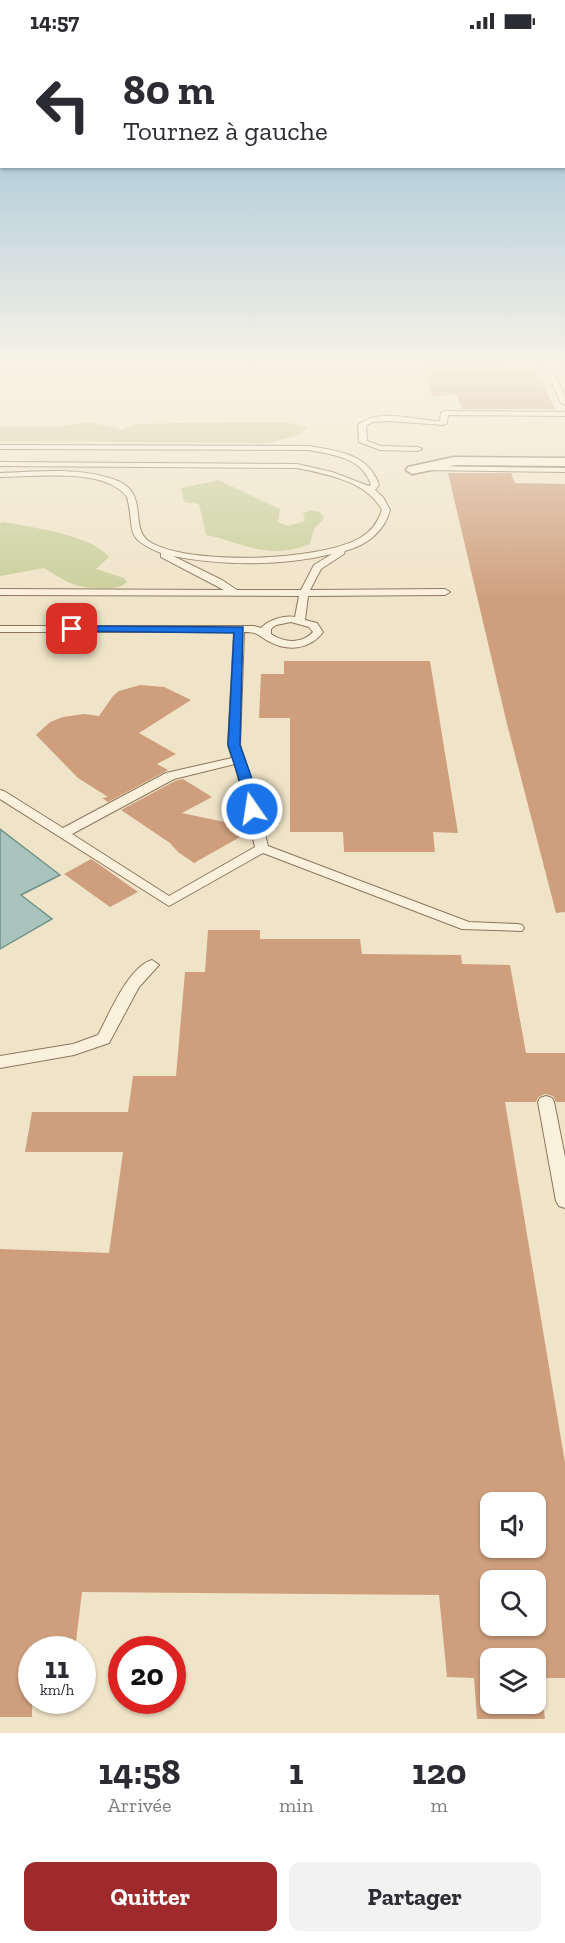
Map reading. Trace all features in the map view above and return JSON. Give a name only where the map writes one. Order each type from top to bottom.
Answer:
[{"type":"street","points":[[417,469],[436,464],[448,465],[454,461],[565,462]]},
{"type":"lane","points":[[364,442],[372,447],[418,449]]},
{"type":"lane","points":[[0,447],[309,448],[346,456],[362,463],[374,478],[375,485],[371,489]]},
{"type":"lane","points":[[0,464],[297,466],[332,472],[371,489],[385,508],[383,522],[371,535],[317,567],[304,592],[300,620]]},
{"type":"lane","points":[[417,469],[565,470]]},
{"type":"lane","points":[[0,475],[74,476],[99,478],[118,484],[133,497],[136,528],[147,544],[171,560],[235,592]]},
{"type":"lane","points":[[147,544],[198,558],[235,560],[288,557],[350,546]]},
{"type":"lane","points":[[0,592],[445,592]]},
{"type":"lane","points":[[0,629],[240,630],[265,632],[270,639],[287,644],[311,640],[316,636],[316,628],[300,620],[273,623],[266,628],[265,632]]},
{"type":"lane","points":[[240,630],[234,745],[262,848]]},
{"type":"lane","points":[[62,834],[170,776],[239,760]]},
{"type":"lane","points":[[0,794],[169,902],[262,848]]},
{"type":"lane","points":[[262,848],[467,926],[517,928]]},
{"type":"lane","points":[[0,1062],[74,1050],[104,1038],[133,984],[152,965]]},
{"type":"lane","points":[[546,1102],[565,1201]]},
{"type":"green space","points":[[122,442],[272,442],[268,443]]},
{"type":"green space","points":[[218,480],[280,509],[278,522],[288,526],[305,521],[303,513],[311,510],[320,512],[324,518],[314,529],[310,544],[295,549],[269,551],[206,535],[199,504],[184,502],[181,488]]},
{"type":"green space","points":[[5,522],[60,533],[89,543],[109,557],[96,569],[124,578],[127,582],[115,588],[80,586],[44,568],[0,576],[0,523]]},
{"type":"water","points":[[0,829],[60,875],[21,895],[52,919],[0,949]]},
{"type":"building","points":[[448,473],[511,473],[515,483],[565,484],[565,912],[556,913],[507,724]]},
{"type":"building","points":[[284,661],[430,661],[458,833],[433,832],[435,852],[344,852],[343,832],[290,832],[290,718],[259,718],[261,674],[284,674]]},
{"type":"building","points":[[140,685],[164,687],[191,700],[139,733],[176,754],[157,764],[168,770],[108,802],[102,798],[108,797],[78,778],[36,735],[50,722],[63,717],[84,714],[99,716],[119,691]]},
{"type":"building","points":[[183,779],[212,797],[182,813],[248,827],[249,832],[194,863],[170,843],[121,810]]},
{"type":"building","points":[[91,859],[138,892],[110,907],[64,874]]},
{"type":"building","points":[[208,930],[260,930],[260,939],[360,939],[362,954],[461,955],[462,964],[510,965],[526,1053],[565,1053],[565,1102],[556,1102],[553,1096],[545,1094],[538,1097],[536,1102],[505,1102],[565,1463],[565,1678],[546,1678],[546,1648],[480,1648],[480,1714],[544,1714],[545,1719],[477,1719],[474,1678],[447,1677],[439,1595],[82,1592],[77,1636],[18,1636],[18,1714],[32,1714],[32,1717],[0,1717],[0,1249],[109,1253],[123,1152],[25,1152],[32,1112],[128,1112],[133,1076],[176,1076],[185,972],[205,972]]},
{"type":"route","points":[[72,629],[240,630],[234,745],[252,809]]}]
